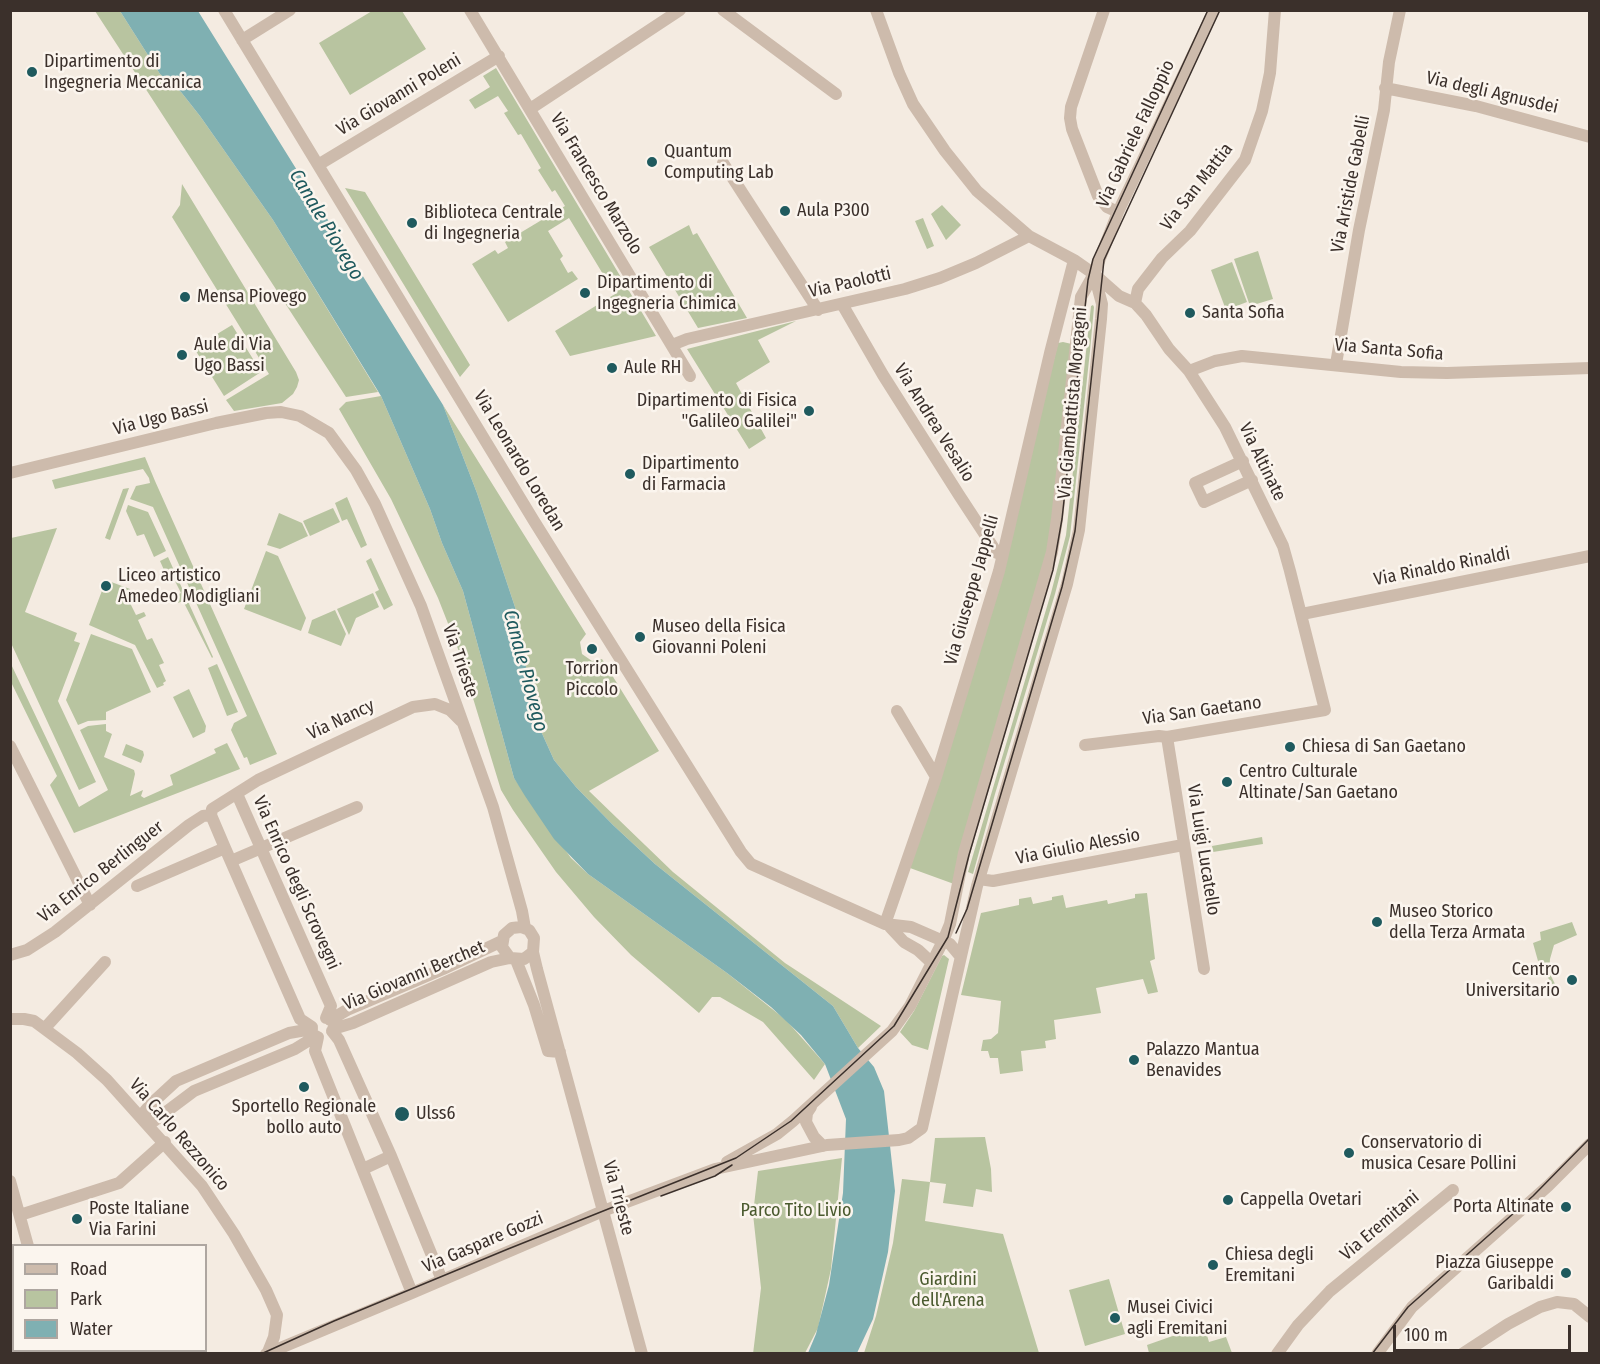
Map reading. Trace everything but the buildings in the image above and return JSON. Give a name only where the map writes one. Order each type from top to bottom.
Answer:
[{"type":"street","name":"Via Leonardo Loredan","points":[[224,10],[534,521],[741,852],[751,864],[818,892],[887,925]]},
{"type":"street","points":[[242,40],[290,10]]},
{"type":"street","name":"Via Francesco Marzolo","points":[[470,10],[690,376]]},
{"type":"street","points":[[530,109],[680,10]]},
{"type":"street","points":[[723,10],[836,94]]},
{"type":"street","name":"Via Altinate","points":[[876,10],[913,104],[977,191],[1029,236],[1074,260],[1119,296],[1135,303],[1146,315],[1168,349],[1189,372],[1225,427],[1282,546],[1302,614],[1325,710]]},
{"type":"street","points":[[1104,10],[1071,107],[1070,118],[1072,129],[1098,196],[1107,207],[1118,212]]},
{"type":"street","name":"Via Gabriele Falloppio","points":[[1094,274],[1118,212],[1214,10]]},
{"type":"street","name":"Via San Mattia","points":[[1135,303],[1138,290],[1162,258],[1190,231],[1245,160],[1262,111],[1270,73],[1275,10]]},
{"type":"street","name":"Via Aristide Gabelli","points":[[1336,364],[1359,230],[1384,110],[1385,88],[1400,10]]},
{"type":"street","name":"Via Giovanni Poleni","points":[[318,165],[499,56]]},
{"type":"street","name":"Via degli Agnusdei","points":[[1385,88],[1476,106],[1590,137]]},
{"type":"street","points":[[723,163],[818,310]]},
{"type":"street","name":"Via Paolotti","points":[[672,345],[687,339],[905,289],[940,278],[1010,247],[1029,236]]},
{"type":"street","name":"Via Giuseppe Jappelli","points":[[887,925],[936,777],[1003,554],[1074,260]]},
{"type":"street","name":"Via Giambattista Morgagni","points":[[899,1140],[908,1138],[922,1128],[979,879],[1067,584],[1079,530],[1102,304],[1094,274]]},
{"type":"street","name":"Via Giambattista Morgagni","points":[[815,1102],[902,1019],[950,924],[964,853],[1052,552],[1081,297],[1094,274]]},
{"type":"street","name":"Via Andrea Vesalio","points":[[842,304],[883,375],[959,495],[997,553],[1003,554]]},
{"type":"street","name":"Via Santa Sofia","points":[[1189,372],[1215,361],[1242,356],[1401,372],[1447,373],[1590,368]]},
{"type":"street","name":"Via Ugo Bassi","points":[[10,473],[266,413],[290,414],[319,426]]},
{"type":"street","name":"Via Trieste","points":[[319,426],[337,441],[356,470],[379,514],[421,606],[493,807],[525,928],[534,938],[533,952],[642,1353]]},
{"type":"street","points":[[1243,461],[1195,483],[1204,502],[1252,480]]},
{"type":"street","name":"Via Rinaldo Rinaldi","points":[[1302,614],[1590,556]]},
{"type":"street","name":"Via Nancy","points":[[237,794],[258,780],[290,764],[413,707],[435,704],[450,710],[462,721]]},
{"type":"street","name":"Via San Gaetano","points":[[1085,745],[1167,737],[1325,710]]},
{"type":"street","points":[[897,711],[936,777]]},
{"type":"street","name":"Via Luigi Lucatello","points":[[1167,737],[1204,969]]},
{"type":"street","points":[[10,746],[90,905]]},
{"type":"street","name":"Via Enrico degli Scrovegni","points":[[211,814],[215,807],[237,794],[331,1006],[330,1025],[339,1040],[391,1156],[442,1280]]},
{"type":"street","points":[[231,861],[357,807]]},
{"type":"street","points":[[211,814],[300,1020],[315,1032],[325,1038],[330,1025],[315,1020],[315,1032],[315,1051],[412,1293]]},
{"type":"street","name":"Via Enrico Berlinguer","points":[[10,955],[27,950],[43,941],[189,825],[211,814]]},
{"type":"street","name":"Via Giulio Alessio","points":[[979,879],[993,881],[1183,845]]},
{"type":"street","points":[[137,886],[225,848]]},
{"type":"street","points":[[887,925],[911,927],[950,944],[960,956]]},
{"type":"street","points":[[887,925],[904,942],[918,950],[932,963]]},
{"type":"street","points":[[502,941],[508,930],[517,927],[525,928]]},
{"type":"street","name":"Via Trieste","points":[[502,941],[503,950],[513,959],[534,1005],[548,1051],[560,1052]]},
{"type":"street","name":"Via Giovanni Berchet","points":[[330,1025],[347,1010],[502,941]]},
{"type":"street","points":[[513,959],[524,959],[533,952]]},
{"type":"street","name":"Via Giovanni Berchet","points":[[330,1025],[353,1023],[491,962],[513,959]]},
{"type":"street","points":[[45,1028],[105,962]]},
{"type":"street","name":"Via Carlo Rezzonico","points":[[10,1019],[34,1021],[77,1053],[107,1080],[165,1142],[202,1186],[232,1230],[267,1290],[277,1315],[274,1337],[267,1353]]},
{"type":"street","points":[[315,1032],[296,1049],[194,1091],[161,1118],[145,1121],[145,1111],[150,1105],[176,1081],[187,1075],[289,1033],[315,1032]]},
{"type":"street","points":[[187,1075],[194,1091]]},
{"type":"street","points":[[815,1102],[807,1113],[806,1122],[814,1137],[825,1146]]},
{"type":"street","name":"Via Gaspare Gozzi","points":[[267,1353],[603,1211],[715,1168],[777,1134],[815,1102]]},
{"type":"street","name":"Via Gaspare Gozzi","points":[[715,1168],[825,1146],[899,1140]]},
{"type":"street","points":[[20,1215],[118,1183],[165,1142]]},
{"type":"street","points":[[1377,1353],[1412,1307],[1548,1186],[1590,1144]]},
{"type":"street","points":[[363,1169],[391,1156]]},
{"type":"street","points":[[10,1181],[28,1244]]},
{"type":"street","name":"Via Eremitani","points":[[1277,1353],[1298,1325],[1330,1291],[1453,1190]]},
{"type":"street","points":[[1462,1353],[1539,1306],[1557,1302],[1574,1304],[1589,1317]]},
{"type":"green space","points":[[95,11],[120,11],[160,74],[181,92],[200,116],[273,220],[378,392],[346,397]]},
{"type":"green space","points":[[372,11],[402,11],[426,49],[350,95],[319,43]]},
{"type":"green space","points":[[496,68],[656,336],[570,356],[555,331],[615,294],[569,218],[548,231],[563,256],[560,259],[568,273],[572,271],[578,279],[508,322],[472,264],[495,250],[498,254],[508,248],[505,242],[565,206],[555,190],[552,192],[538,170],[541,168],[521,134],[518,135],[504,113],[508,111],[498,96],[475,109],[469,100],[490,87],[483,76]]},
{"type":"green space","points":[[182,184],[296,372],[299,380],[297,387],[293,394],[282,403],[234,411],[226,400],[269,374],[172,217],[180,205]]},
{"type":"green space","points":[[345,188],[365,192],[470,365],[460,377]]},
{"type":"green space","points":[[942,205],[961,225],[946,240],[931,214]]},
{"type":"green space","points":[[923,218],[934,246],[927,249],[915,221]]},
{"type":"green space","points":[[689,225],[693,235],[697,233],[747,318],[698,328],[649,247]]},
{"type":"green space","points":[[1258,251],[1273,299],[1250,306],[1234,259]]},
{"type":"green space","points":[[1232,262],[1247,302],[1226,310],[1211,270]]},
{"type":"green space","points":[[1093,305],[1070,536],[973,874],[968,872],[1066,535],[1091,306]]},
{"type":"green space","points":[[796,321],[758,340],[770,362],[736,383],[766,438],[749,449],[687,349]]},
{"type":"green space","points":[[232,325],[261,372],[224,396],[194,348]]},
{"type":"green space","points":[[1058,343],[1076,345],[1052,536],[954,884],[910,868],[1000,575]]},
{"type":"green space","points":[[381,396],[463,591],[514,778],[571,858],[588,874],[727,973],[786,1020],[825,1064],[814,1080],[763,1022],[720,997],[712,997],[699,1013],[631,955],[594,917],[556,872],[513,810],[501,790],[458,649],[438,598],[391,499],[339,409],[346,402]]},
{"type":"green space","points":[[443,405],[586,634],[580,642],[582,654],[592,661],[602,659],[659,751],[589,791],[673,872],[785,963],[881,1026],[858,1048],[833,1006],[655,864],[576,787],[554,760],[540,729],[533,706],[533,692],[526,675],[526,656],[515,607],[477,493]]},
{"type":"green space","points":[[145,457],[277,754],[250,765],[247,757],[244,758],[231,730],[234,723],[247,716],[153,507],[130,499],[136,486],[150,483],[143,469],[55,489],[52,480]]},
{"type":"green space","points":[[129,488],[110,540],[105,538],[123,489]]},
{"type":"green space","points":[[347,497],[367,545],[361,548],[347,519],[342,521],[335,503]]},
{"type":"green space","points":[[128,505],[148,512],[166,551],[154,557],[144,534],[137,536],[126,511]]},
{"type":"green space","points":[[333,508],[340,522],[310,536],[303,521]]},
{"type":"green space","points":[[279,513],[302,523],[308,536],[280,549],[267,545]]},
{"type":"green space","points":[[57,528],[25,612],[77,633],[74,641],[80,643],[58,701],[96,782],[79,790],[11,643],[11,538]]},
{"type":"green space","points":[[266,551],[278,556],[306,618],[301,631],[244,609]]},
{"type":"green space","points":[[168,557],[212,658],[183,601],[178,603],[175,596],[181,593],[173,577],[168,579],[160,561]]},
{"type":"green space","points":[[371,558],[393,605],[384,610],[375,592],[379,590],[366,561]]},
{"type":"green space","points":[[106,580],[130,589],[132,594],[127,597],[136,615],[144,612],[146,616],[138,620],[147,640],[152,638],[164,663],[159,665],[166,681],[164,685],[157,688],[135,645],[89,625]]},
{"type":"green space","points":[[373,593],[379,607],[356,618],[349,635],[337,609]]},
{"type":"green space","points":[[335,610],[346,634],[341,646],[308,633],[312,620]]},
{"type":"green space","points":[[91,634],[132,649],[151,692],[106,712],[106,720],[88,721],[78,725],[66,700]]},
{"type":"green space","points":[[10,662],[79,807],[108,790],[80,730],[88,726],[106,724],[106,731],[112,734],[104,757],[134,770],[130,796],[143,790],[141,796],[144,798],[173,785],[170,775],[216,753],[214,749],[227,743],[240,769],[74,833],[50,785],[57,776],[11,682]]},
{"type":"green space","points":[[217,664],[238,712],[227,716],[208,668]]},
{"type":"green space","points":[[189,689],[206,726],[205,732],[193,738],[173,697]]},
{"type":"green space","points":[[126,744],[143,751],[141,763],[122,755]]},
{"type":"green space","points":[[1262,837],[1263,844],[1213,852],[1212,846]]},
{"type":"green space","points":[[1147,893],[1155,959],[1150,961],[1158,992],[1148,994],[1143,979],[1096,988],[1101,1013],[1054,1020],[1056,1039],[1045,1041],[1046,1048],[1021,1051],[1023,1071],[1000,1074],[998,1058],[990,1058],[988,1051],[981,1051],[983,1040],[991,1039],[998,1033],[1001,1001],[961,995],[981,913],[1019,905],[1019,899],[1031,897],[1033,904],[1063,895],[1066,908],[1107,900],[1108,904],[1135,898],[1135,894]]},
{"type":"green space","points":[[1572,922],[1577,935],[1554,945],[1550,959],[1549,972],[1558,990],[1556,991],[1538,961],[1533,943],[1541,940],[1540,932]]},
{"type":"green space","points":[[944,955],[949,959],[928,1050],[912,1045],[900,1032]]},
{"type":"green space","points":[[985,1137],[991,1169],[992,1192],[976,1189],[973,1207],[943,1203],[946,1184],[930,1182],[935,1138]]},
{"type":"green space","name":"Parco Tito Livio","points":[[842,1158],[831,1269],[818,1328],[805,1353],[753,1354],[761,1288],[753,1214],[758,1171]]},
{"type":"green space","name":"Giardini dell'Arena","points":[[902,1179],[930,1182],[925,1221],[1003,1234],[1039,1353],[864,1353],[876,1316],[893,1243]]},
{"type":"green space","points":[[1109,1279],[1125,1334],[1085,1346],[1069,1290]]},
{"type":"green space","points":[[1204,1325],[1209,1342],[1226,1337],[1232,1353],[1149,1353],[1147,1345]]},
{"type":"water","name":"Canale Piovego","points":[[120,11],[198,11],[443,405],[477,493],[515,607],[526,656],[526,675],[533,692],[533,706],[540,729],[554,760],[576,787],[655,864],[833,1006],[858,1048],[874,1067],[884,1091],[895,1191],[888,1252],[873,1319],[857,1353],[808,1353],[816,1334],[829,1285],[843,1193],[846,1119],[825,1064],[801,1035],[771,1007],[588,874],[554,839],[525,796],[514,778],[463,591],[381,396],[273,220],[200,116],[181,92],[160,74]]},
{"type":"tram line","points":[[261,1354],[334,1321],[508,1249],[736,1158],[791,1121],[894,1026],[948,937],[969,855],[1053,570],[1062,519],[1088,280],[1093,259],[1208,10]]},
{"type":"tram line","points":[[956,933],[967,909],[1062,587],[1075,531],[1104,260],[1220,10]]},
{"type":"tram line","points":[[1372,1354],[1408,1307],[1533,1196],[1590,1138]]},
{"type":"tram line","points":[[661,1196],[715,1176],[732,1165]]},
{"type":"place","name":"Dipartimento di Ingegneria Meccanica","points":[[32,72]]},
{"type":"place","name":"Quantum Computing Lab","points":[[652,162]]},
{"type":"place","name":"Aula P300","points":[[785,211]]},
{"type":"place","name":"Biblioteca Centrale di Ingegneria","points":[[412,223]]},
{"type":"place","name":"Dipartimento di Ingegneria Chimica","points":[[585,293]]},
{"type":"place","name":"Mensa Piovego","points":[[185,297]]},
{"type":"place","name":"Santa Sofia","points":[[1190,313]]},
{"type":"place","name":"Aule di Via Ugo Bassi","points":[[182,355]]},
{"type":"place","name":"Aule RH","points":[[612,368]]},
{"type":"place","name":"Dipartimento di Fisica \"Galileo Galilei\"","points":[[809,411]]},
{"type":"place","name":"Dipartimento di Farmacia","points":[[630,474]]},
{"type":"place","name":"Liceo artistico Amedeo Modigliani","points":[[106,586]]},
{"type":"place","name":"Museo della Fisica Giovanni Poleni","points":[[640,637]]},
{"type":"place","name":"Torrion Piccolo","points":[[592,649]]},
{"type":"place","name":"Chiesa di San Gaetano","points":[[1290,747]]},
{"type":"place","name":"Centro Culturale Altinate/San Gaetano","points":[[1227,782]]},
{"type":"place","name":"Museo Storico della Terza Armata","points":[[1377,922]]},
{"type":"place","name":"Centro Universitario","points":[[1572,980]]},
{"type":"place","name":"Palazzo Mantua Benavides","points":[[1134,1060]]},
{"type":"place","name":"Sportello Regionale bollo auto","points":[[304,1087]]},
{"type":"place","name":"Ulss6","points":[[402,1114]]},
{"type":"place","name":"Conservatorio di musica Cesare Pollini","points":[[1349,1153]]},
{"type":"place","name":"Cappella Ovetari","points":[[1228,1200]]},
{"type":"place","name":"Porta Altinate","points":[[1566,1207]]},
{"type":"place","name":"Poste Italiane Via Farini","points":[[77,1219]]},
{"type":"place","name":"Chiesa degli Eremitani","points":[[1213,1265]]},
{"type":"place","name":"Piazza Giuseppe Garibaldi","points":[[1566,1273]]},
{"type":"place","name":"Musei Civici agli Eremitani","points":[[1115,1318]]}]
